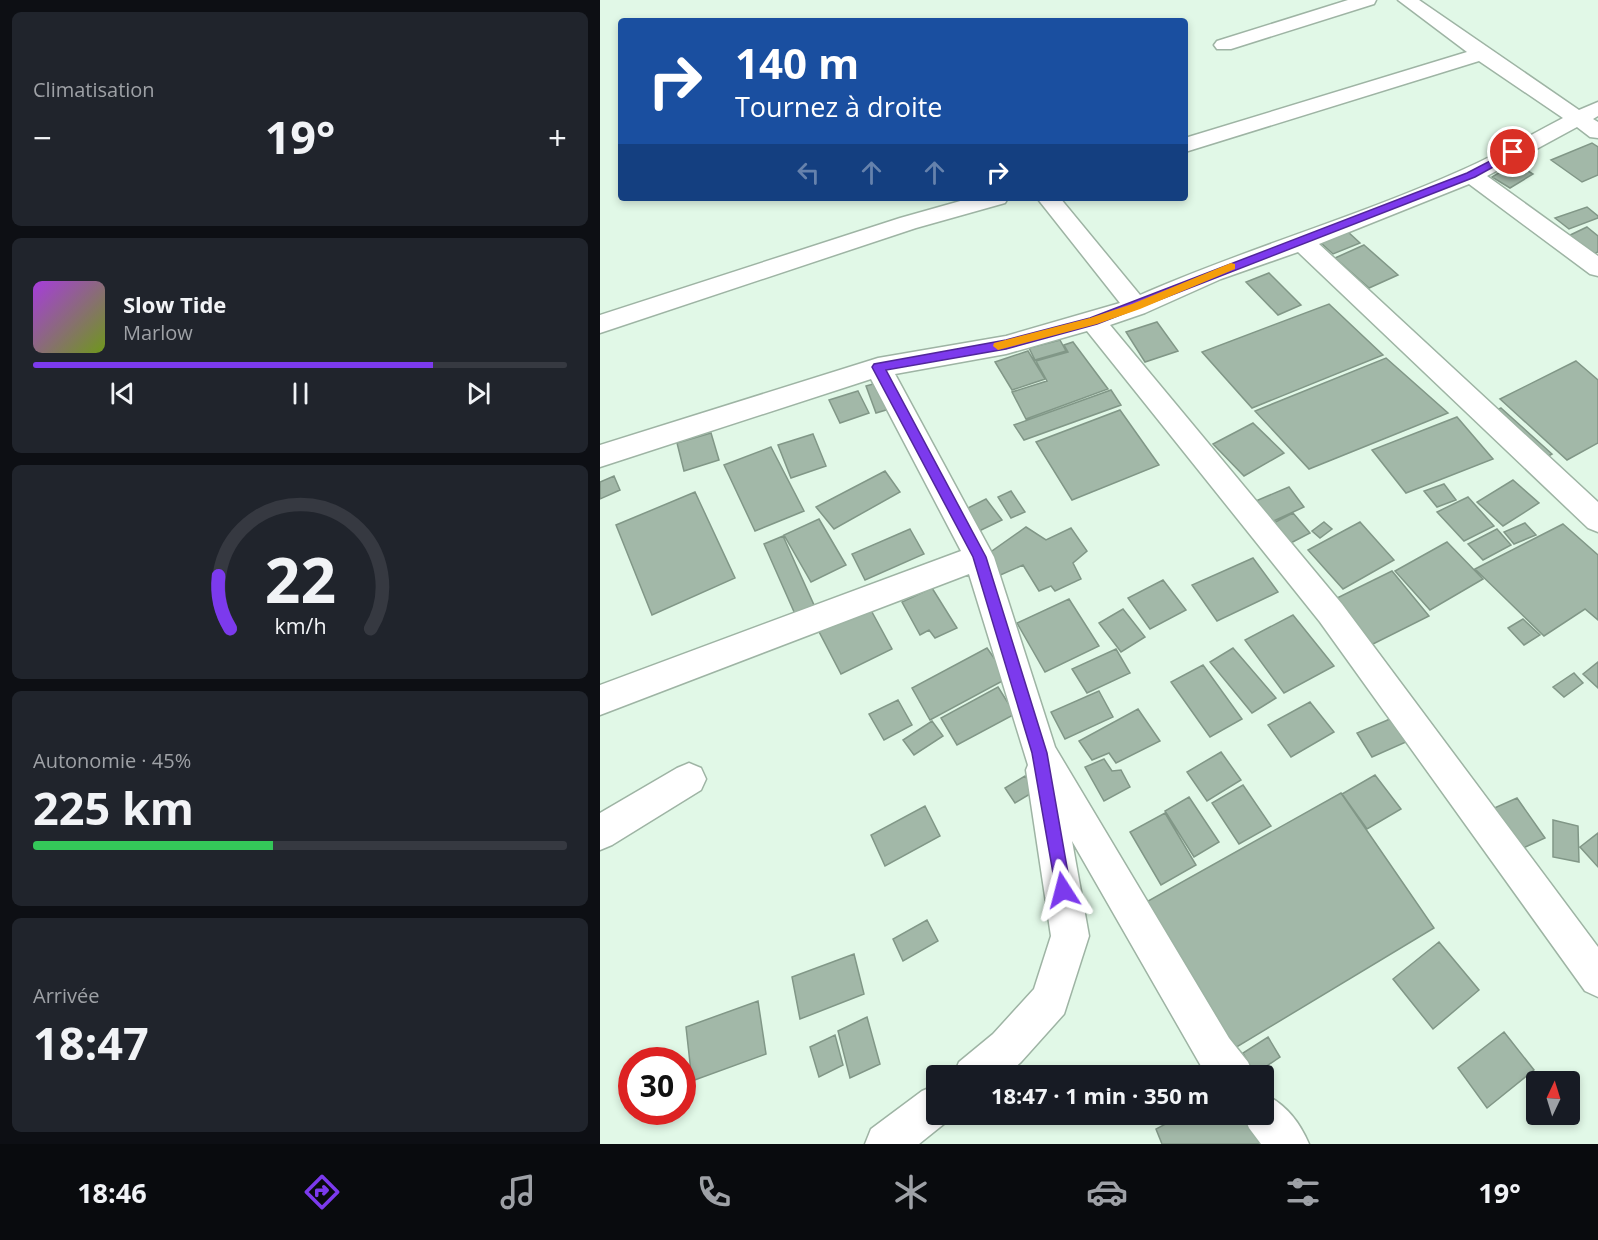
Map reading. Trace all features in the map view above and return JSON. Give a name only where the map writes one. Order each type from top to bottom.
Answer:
[{"type":"street","points":[[1224,45],[1367,0]]},
{"type":"street","points":[[1407,0],[1482,54],[1587,113],[1598,132]]},
{"type":"street","points":[[1188,144],[1482,54]]},
{"type":"street","points":[[600,456],[878,367],[995,347],[1136,307],[1212,273],[1302,242],[1471,175],[1587,113]]},
{"type":"street","points":[[1471,175],[1598,268]]},
{"type":"street","points":[[600,324],[908,223],[987,201]]},
{"type":"street","points":[[1050,201],[1136,307]]},
{"type":"street","points":[[1302,242],[1598,520]]},
{"type":"street","points":[[1093,321],[1331,613],[1598,978]]},
{"type":"street","points":[[878,367],[979,557],[1040,753],[1070,936],[1050,1000],[1007,1048],[986,1065]]},
{"type":"street","points":[[600,700],[979,557]]},
{"type":"street","points":[[1040,753],[1215,1052],[1225,1065]]},
{"type":"street","points":[[600,833],[689,779]]},
{"type":"street","points":[[886,1144],[926,1113]]},
{"type":"street","points":[[1272,1125],[1288,1144]]},
{"type":"building","points":[[1592,143],[1598,147],[1598,175],[1582,182],[1551,160]]},
{"type":"building","points":[[1515,163],[1533,174],[1510,188],[1492,177]]},
{"type":"building","points":[[1587,207],[1598,218],[1569,229],[1555,218]]},
{"type":"building","points":[[1587,227],[1598,236],[1598,252],[1588,256],[1564,238]]},
{"type":"building","points":[[1347,231],[1360,243],[1333,254],[1320,242]]},
{"type":"building","points":[[1364,245],[1398,275],[1369,288],[1335,258]]},
{"type":"building","points":[[1269,273],[1301,305],[1278,315],[1246,282]]},
{"type":"building","points":[[1329,304],[1383,355],[1252,408],[1202,352]]},
{"type":"building","points":[[1157,322],[1178,351],[1145,362],[1126,332]]},
{"type":"building","points":[[1060,340],[1066,351],[1035,360],[1029,348]]},
{"type":"building","points":[[1073,342],[1108,389],[1026,419],[1012,392],[1047,381],[1036,361],[1068,352],[1064,345]]},
{"type":"building","points":[[1028,351],[1045,379],[1012,390],[995,362]]},
{"type":"building","points":[[1386,358],[1448,413],[1309,469],[1255,411]]},
{"type":"building","points":[[1576,361],[1598,380],[1598,443],[1567,460],[1500,399]]},
{"type":"building","points":[[895,378],[906,404],[876,413],[866,386]]},
{"type":"building","points":[[1111,390],[1121,405],[1024,440],[1014,425]]},
{"type":"building","points":[[858,391],[869,413],[840,423],[829,400]]},
{"type":"building","points":[[1501,408],[1552,454],[1530,466],[1480,419]]},
{"type":"building","points":[[1120,410],[1159,465],[1072,500],[1036,442]]},
{"type":"building","points":[[1457,417],[1493,459],[1406,493],[1372,450]]},
{"type":"building","points":[[1253,423],[1284,453],[1244,476],[1213,444]]},
{"type":"building","points":[[711,433],[719,460],[684,471],[677,443]]},
{"type":"building","points":[[813,434],[826,466],[791,478],[778,445]]},
{"type":"building","points":[[771,447],[804,511],[755,531],[724,465]]},
{"type":"building","points":[[885,471],[900,492],[834,529],[816,507]]},
{"type":"building","points":[[614,476],[620,490],[600,499],[600,482]]},
{"type":"building","points":[[1513,480],[1539,503],[1503,526],[1477,502]]},
{"type":"building","points":[[1444,484],[1456,500],[1437,507],[1424,491]]},
{"type":"building","points":[[1289,487],[1304,507],[1267,524],[1251,503]]},
{"type":"building","points":[[1011,491],[1025,512],[1011,518],[998,497]]},
{"type":"building","points":[[695,492],[735,578],[652,615],[616,525]]},
{"type":"building","points":[[1468,497],[1494,526],[1464,541],[1437,512]]},
{"type":"building","points":[[986,499],[1002,520],[975,533],[960,512]]},
{"type":"building","points":[[1293,513],[1310,533],[1285,546],[1268,526]]},
{"type":"building","points":[[819,519],[846,565],[811,582],[784,535]]},
{"type":"building","points":[[1324,522],[1332,529],[1320,538],[1312,531]]},
{"type":"building","points":[[1360,522],[1394,560],[1343,589],[1308,550]]},
{"type":"building","points":[[1525,523],[1536,535],[1514,544],[1504,532]]},
{"type":"building","points":[[1563,524],[1598,555],[1598,620],[1585,609],[1544,636],[1475,569]]},
{"type":"building","points":[[1026,527],[1046,540],[1071,528],[1087,551],[1073,563],[1081,579],[1055,591],[1051,586],[1039,591],[1023,565],[998,576],[985,556]]},
{"type":"building","points":[[910,529],[924,554],[865,580],[852,554]]},
{"type":"building","points":[[1497,529],[1511,545],[1483,560],[1468,544]]},
{"type":"building","points":[[783,536],[814,605],[795,614],[764,544]]},
{"type":"building","points":[[1447,542],[1483,579],[1430,610],[1395,571]]},
{"type":"building","points":[[1253,558],[1278,592],[1217,621],[1192,585]]},
{"type":"building","points":[[1392,571],[1429,616],[1367,647],[1331,601]]},
{"type":"building","points":[[1163,580],[1186,610],[1150,629],[1128,598]]},
{"type":"building","points":[[932,588],[957,628],[935,638],[929,630],[920,635],[902,602]]},
{"type":"building","points":[[1069,599],[1099,646],[1045,672],[1017,623]]},
{"type":"building","points":[[866,601],[892,649],[841,674],[815,624]]},
{"type":"building","points":[[1123,609],[1145,637],[1121,652],[1099,623]]},
{"type":"building","points":[[1293,615],[1334,666],[1284,693],[1245,640]]},
{"type":"building","points":[[1523,619],[1540,635],[1524,645],[1508,628]]},
{"type":"building","points":[[987,648],[1008,678],[930,720],[912,688]]},
{"type":"building","points":[[1233,648],[1276,698],[1252,713],[1210,662]]},
{"type":"building","points":[[1116,649],[1130,673],[1087,693],[1072,669]]},
{"type":"building","points":[[1598,662],[1598,688],[1583,674]]},
{"type":"building","points":[[1203,665],[1242,719],[1210,737],[1171,682]]},
{"type":"building","points":[[1574,673],[1583,683],[1564,697],[1553,687]]},
{"type":"building","points":[[998,687],[1015,714],[957,745],[941,718]]},
{"type":"building","points":[[1099,691],[1113,717],[1065,739],[1051,712]]},
{"type":"building","points":[[898,700],[912,725],[884,740],[869,714]]},
{"type":"building","points":[[1310,702],[1334,732],[1291,757],[1268,725]]},
{"type":"building","points":[[1138,709],[1160,741],[1116,763],[1109,753],[1092,760],[1079,741]]},
{"type":"building","points":[[1390,719],[1406,742],[1372,757],[1357,733]]},
{"type":"building","points":[[932,721],[943,736],[914,755],[903,740]]},
{"type":"building","points":[[1221,752],[1241,780],[1207,801],[1187,772]]},
{"type":"building","points":[[1104,759],[1112,771],[1121,770],[1130,787],[1104,801],[1085,767]]},
{"type":"building","points":[[1375,775],[1401,809],[1367,829],[1342,794]]},
{"type":"building","points":[[1025,776],[1035,791],[1015,803],[1005,788]]},
{"type":"building","points":[[1243,785],[1271,826],[1239,844],[1212,803]]},
{"type":"building","points":[[1341,793],[1434,928],[1225,1054],[1141,905]]},
{"type":"building","points":[[1189,797],[1219,842],[1194,857],[1165,811]]},
{"type":"building","points":[[1517,798],[1545,838],[1510,854],[1483,813]]},
{"type":"building","points":[[925,806],[940,836],[885,866],[871,835]]},
{"type":"building","points":[[1165,813],[1196,865],[1161,885],[1130,832]]},
{"type":"building","points":[[1553,820],[1578,826],[1579,862],[1553,857]]},
{"type":"building","points":[[1598,833],[1598,867],[1580,847]]},
{"type":"building","points":[[927,920],[938,941],[903,961],[893,939]]},
{"type":"building","points":[[1439,942],[1479,990],[1433,1029],[1393,979]]},
{"type":"building","points":[[854,954],[864,994],[800,1019],[792,977]]},
{"type":"building","points":[[758,1001],[766,1054],[696,1080],[696,1047],[688,1047],[686,1027]]},
{"type":"building","points":[[867,1017],[880,1064],[850,1078],[838,1031]]},
{"type":"building","points":[[1504,1032],[1534,1070],[1526,1071],[1526,1076],[1487,1108],[1458,1068]]},
{"type":"building","points":[[835,1035],[843,1065],[819,1077],[810,1047]]},
{"type":"building","points":[[1268,1037],[1280,1057],[1268,1065],[1250,1065],[1243,1053]]},
{"type":"building","points":[[1163,1125],[1254,1125],[1263,1144],[1162,1144],[1156,1129]]},
{"type":"slow traffic","points":[[998,346],[1136,307],[1212,273],[1231,267]]},
{"type":"route","points":[[1063,890],[1040,753],[979,557],[878,367],[1006,345],[1136,307],[1212,273],[1302,242],[1471,175],[1513,152]]}]
